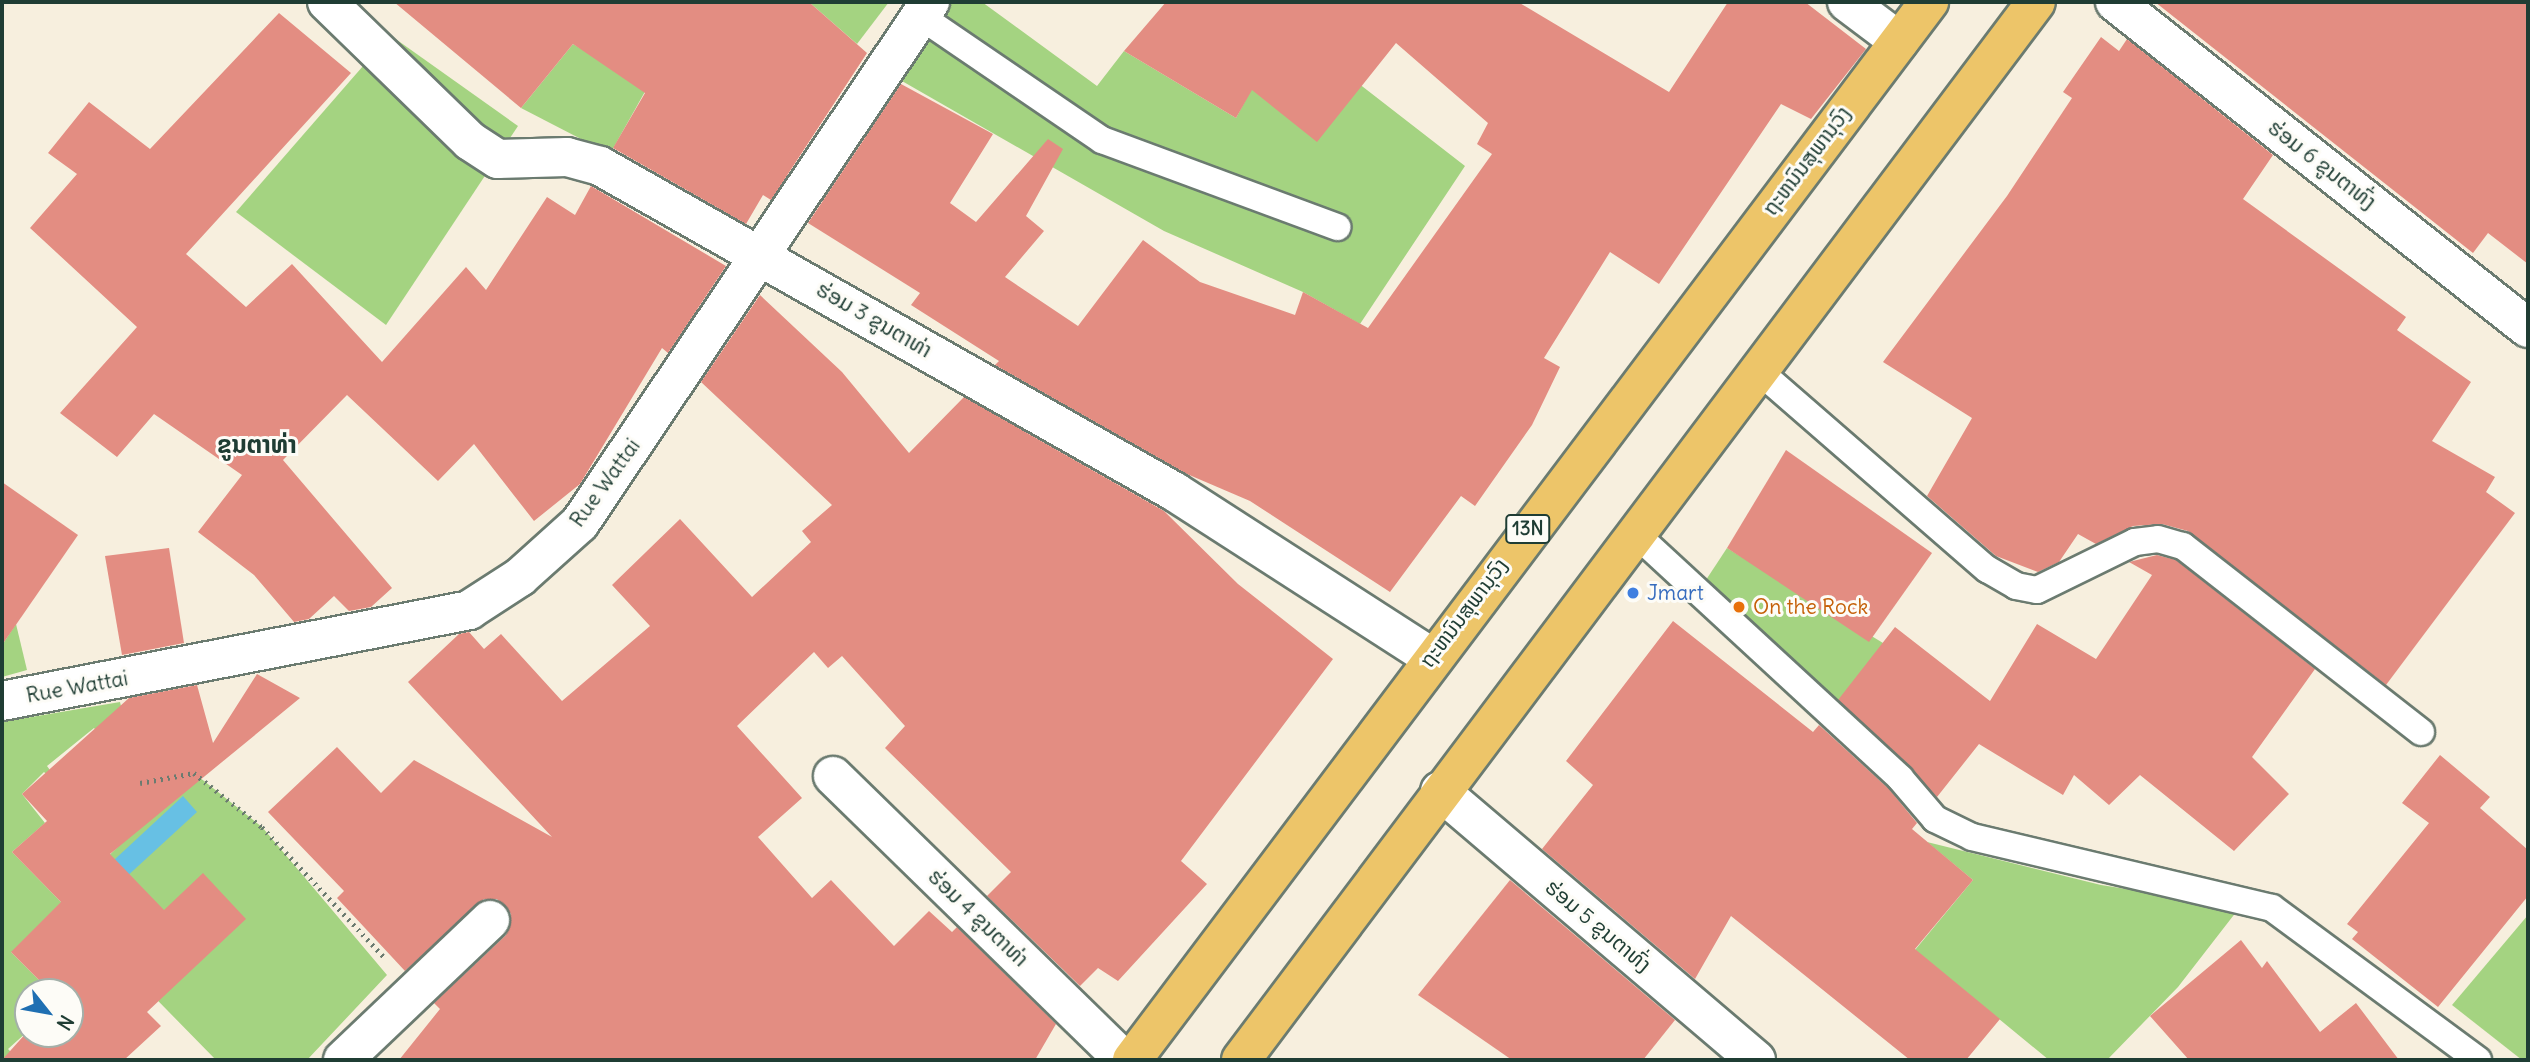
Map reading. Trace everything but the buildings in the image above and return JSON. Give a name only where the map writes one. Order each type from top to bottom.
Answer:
[{"type":"highway","name":"ຖະຫນົນສຸພານຸວົງ","points":[[1132,1060],[1431,657],[1929,2]]},
{"type":"highway","points":[[1241,1060],[1440,791],[1638,536],[2036,2]]},
{"type":"street","name":"ຮ່ອມ 3 ຂູນຕາທ່າ","points":[[327,2],[470,141],[498,159],[567,156],[600,166],[1175,492],[1431,657]]},
{"type":"street","points":[[1847,2],[1899,41]]},
{"type":"street","name":"ຮ່ອມ 6 ຂູນຕາທົ່ງ","points":[[2115,2],[2528,328]]},
{"type":"street","name":"Rue Wattai","points":[[2,701],[469,610],[520,578],[580,523],[763,257],[925,9]]},
{"type":"street","name":"ຮ່ອມ 4 ຂູນຕາທ່າ","points":[[833,776],[1124,1060]]},
{"type":"street","name":"ຮ່ອມ 5 ຂູນຕາທົ່ງ","points":[[1440,791],[1756,1060]]},
{"type":"street","points":[[343,1060],[490,920]]},
{"type":"lane","points":[[925,9],[1102,140],[1337,227]]},
{"type":"lane","points":[[1760,372],[1987,569],[2016,586],[2037,590],[2136,542],[2158,539],[2183,546],[2421,732]]},
{"type":"lane","points":[[1638,536],[1900,778],[1935,819],[1972,837],[2272,908],[2478,1060]]},
{"type":"path","points":[[140,783],[194,773],[262,827],[416,992]]},
{"type":"green space","points":[[809,2],[889,2],[857,44]]},
{"type":"green space","points":[[936,2],[982,2],[1097,86],[1124,51],[1236,118],[1252,88],[1239,12],[1248,2],[1290,2],[1278,21],[1465,166],[1360,324],[1303,292],[1164,231],[888,73]]},
{"type":"green space","points":[[390,35],[518,126],[386,325],[236,212]]},
{"type":"green space","points":[[573,44],[647,88],[610,154],[521,108]]},
{"type":"green space","points":[[1727,548],[1883,643],[1877,721],[1865,737],[1702,586]]},
{"type":"green space","points":[[16,624],[27,670],[2,677],[2,645]]},
{"type":"green space","points":[[120,702],[140,783],[94,728],[47,766],[68,795],[44,772],[22,794],[45,823],[12,852],[61,902],[194,773],[262,827],[387,975],[307,1060],[216,1060],[119,961],[11,952],[37,978],[14,978],[14,1044],[8,1049],[19,1060],[2,1060],[2,722]]},
{"type":"green space","points":[[1927,842],[2101,885],[2240,907],[2178,987],[2107,1060],[2049,1060],[1915,950],[1973,880]]},
{"type":"green space","points":[[2528,915],[2528,1060],[2522,1060],[2452,1005]]},
{"type":"water","points":[[183,796],[197,812],[86,914],[72,899]]},
{"type":"place","name":"Jmart","points":[[1633,593]]},
{"type":"place","name":"On the Rock","points":[[1739,607]]},
{"type":"district","name":"ຂູນຕາທ່າ","points":[[257,445]]}]
